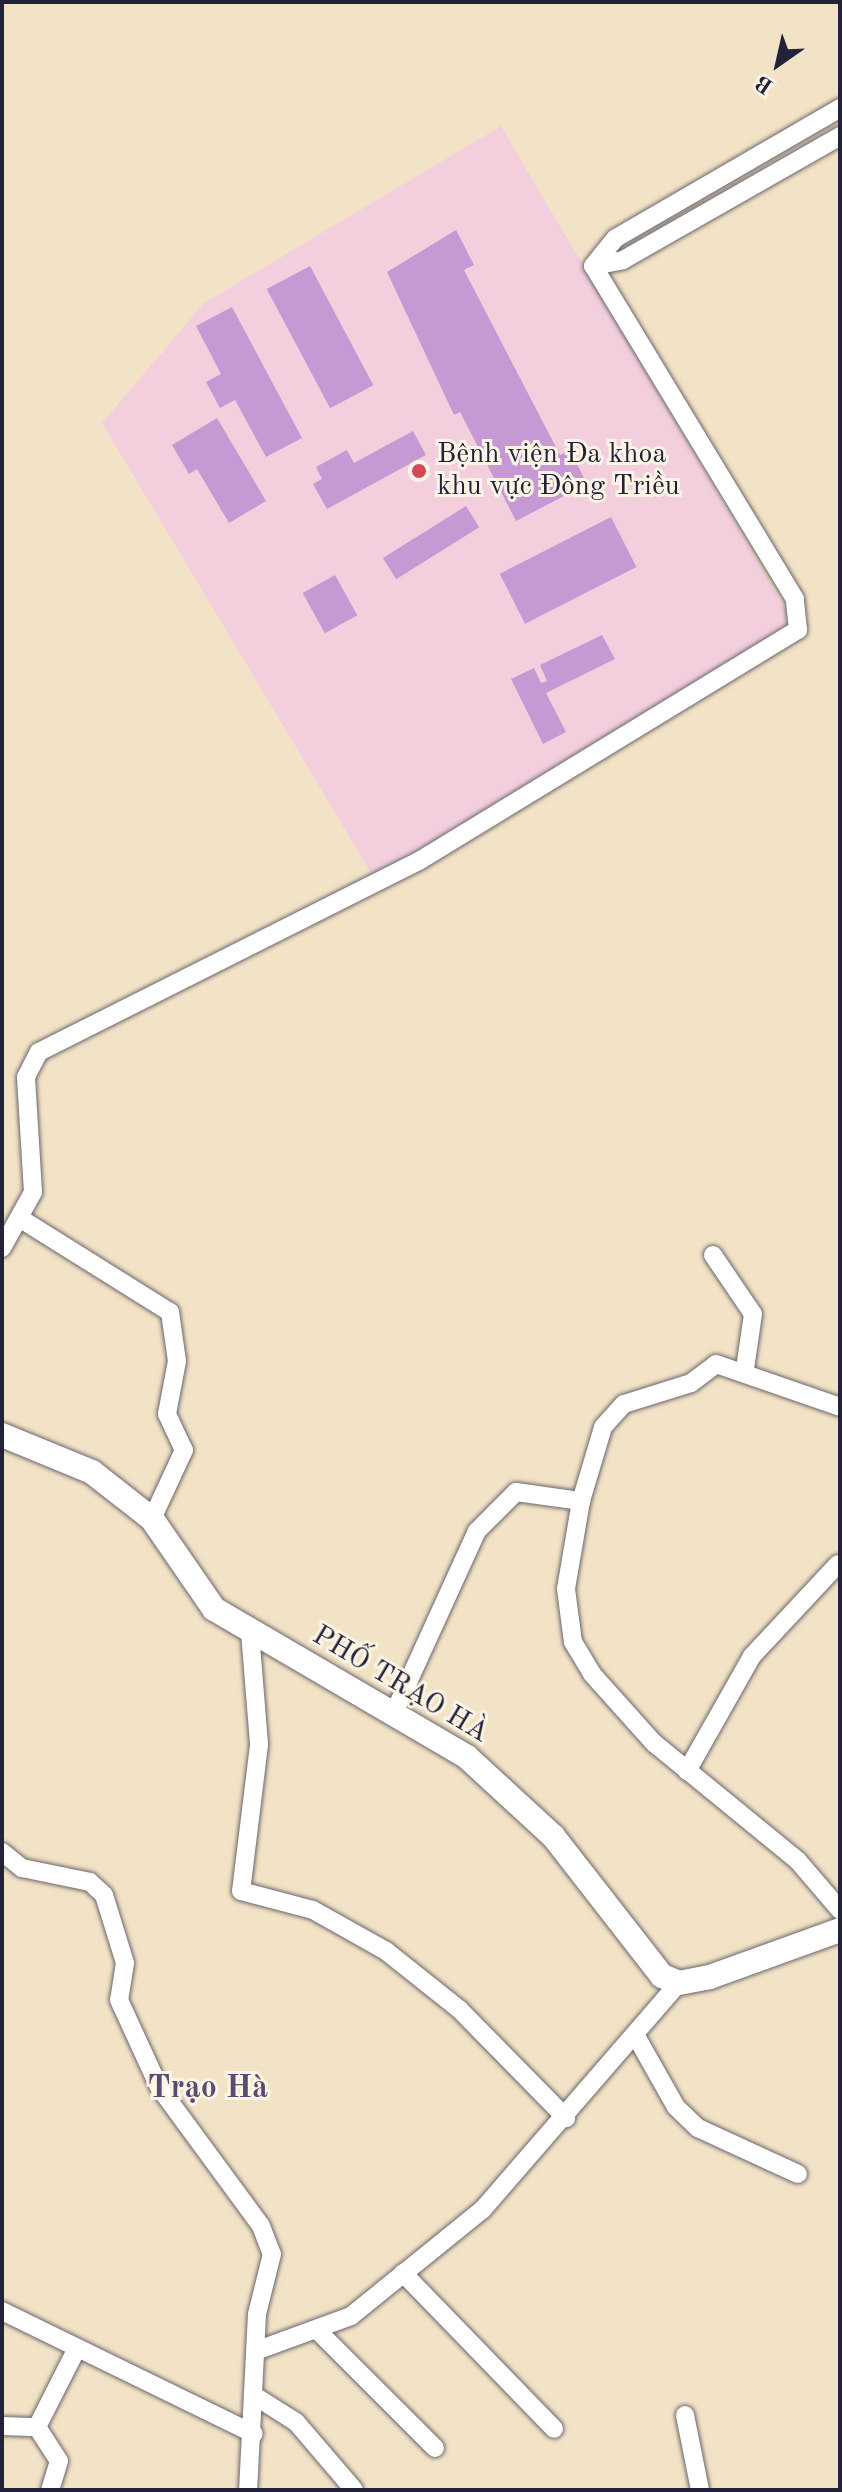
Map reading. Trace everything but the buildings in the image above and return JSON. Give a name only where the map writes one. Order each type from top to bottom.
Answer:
[{"type":"street","points":[[593,266],[616,238],[840,108]]},
{"type":"street","points":[[593,266],[623,260],[840,136]]},
{"type":"street","points":[[4,1243],[21,1219],[35,1177],[26,1077],[39,1052],[419,861],[798,630],[795,599],[593,266]]},
{"type":"street","points":[[21,1219],[170,1312],[177,1361],[166,1406],[184,1450],[152,1519]]},
{"type":"street","points":[[713,1255],[753,1314],[745,1369]]},
{"type":"street","points":[[840,1407],[745,1369],[716,1364],[691,1383],[624,1404],[603,1427],[581,1501],[566,1589],[573,1642],[633,1720],[687,1771],[798,1861],[840,1910]]},
{"type":"street","name":"PHỐ TRẠO HÀ","points":[[2,1435],[92,1472],[152,1519],[214,1609],[467,1757],[553,1836],[662,1976],[679,1983]]},
{"type":"street","points":[[394,1713],[477,1531],[496,1508],[516,1492],[581,1501]]},
{"type":"street","points":[[687,1771],[752,1656],[838,1564]]},
{"type":"street","points":[[250,1632],[259,1745],[241,1891],[313,1910],[386,1951],[459,2009],[566,2118]]},
{"type":"street","points":[[2,1852],[22,1868],[90,1882],[104,1895],[125,1963],[119,2000],[159,2087],[261,2226],[272,2254],[257,2314],[261,2349],[248,2490]]},
{"type":"street","points":[[261,2349],[319,2332],[403,2273],[483,2209],[637,2038],[679,1983],[840,1930]]},
{"type":"street","points":[[637,2038],[692,2122],[798,2174]]},
{"type":"street","points":[[403,2273],[554,2429]]},
{"type":"street","points":[[2,2311],[75,2352],[254,2434]]},
{"type":"street","points":[[319,2332],[435,2448]]},
{"type":"street","points":[[37,2427],[75,2352]]},
{"type":"street","points":[[258,2398],[296,2422],[354,2490]]},
{"type":"street","points":[[685,2415],[700,2490]]},
{"type":"street","points":[[2,2426],[37,2427]]},
{"type":"street","points":[[37,2427],[59,2461],[50,2490]]},
{"type":"shaded area","name":"Bệnh viện Đa khoa khu vực Đông Triều","points":[[501,126],[801,635],[374,878],[102,423],[204,303]]},
{"type":"place","name":"Bệnh viện Đa khoa khu vực Đông Triều","points":[[419,471]]},
{"type":"district","name":"Trạo Hà","points":[[208,2089]]}]
